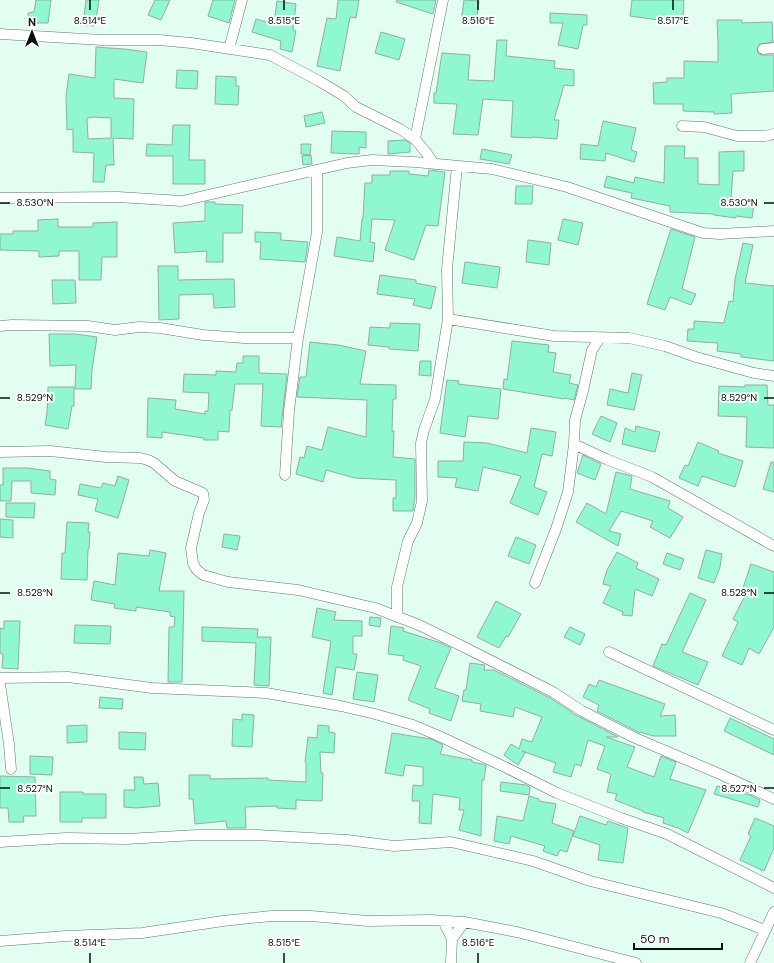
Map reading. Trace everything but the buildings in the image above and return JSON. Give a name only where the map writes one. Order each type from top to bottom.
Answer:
[{"type":"street","points":[[228,49],[242,0]]},
{"type":"street","points":[[416,139],[443,0]]},
{"type":"street","points":[[0,34],[102,40],[159,40],[191,43],[270,55],[344,96],[356,107],[400,129],[416,139],[434,164]]},
{"type":"street","points":[[763,49],[774,48]]},
{"type":"street","points":[[682,126],[704,127],[737,136],[765,136],[774,134]]},
{"type":"street","points":[[0,198],[118,197],[182,201],[347,163],[372,160],[415,162],[492,169],[567,187],[703,233],[720,234],[774,231]]},
{"type":"street","points":[[397,617],[397,587],[408,542],[417,522],[422,501],[421,443],[435,399],[448,319],[447,269],[457,166]]},
{"type":"street","points":[[285,475],[289,411],[298,338],[317,232],[317,170]]},
{"type":"street","points":[[448,319],[554,336],[629,338],[665,346],[754,373],[774,376]]},
{"type":"street","points":[[0,326],[88,326],[115,330],[139,327],[244,338],[298,338]]},
{"type":"street","points":[[580,337],[592,350]]},
{"type":"street","points":[[535,583],[556,529],[568,492],[574,444],[575,420],[592,350],[600,338]]},
{"type":"street","points":[[574,444],[606,460],[652,477],[774,546]]},
{"type":"street","points":[[0,452],[50,450],[106,457],[140,458],[148,460],[161,468],[175,481],[203,493],[204,500],[199,513],[191,548],[193,563],[196,569],[203,575],[228,582],[298,590],[375,608],[460,644],[553,692],[582,711],[633,737],[774,798]]},
{"type":"street","points":[[609,652],[774,730]]},
{"type":"street","points":[[0,678],[68,677],[152,688],[266,693],[341,706],[375,714],[413,725],[505,767],[556,793],[667,834],[774,888]]},
{"type":"street","points":[[0,684],[9,744],[10,769]]},
{"type":"street","points":[[0,842],[66,838],[126,838],[197,835],[257,835],[347,840],[394,846],[451,842],[533,861],[590,881],[720,913],[765,930]]},
{"type":"street","points":[[750,963],[774,912]]},
{"type":"street","points":[[0,941],[66,936],[142,933],[223,921],[271,916],[311,916],[368,921],[443,920],[464,922],[517,932],[636,963]]},
{"type":"street","points":[[443,920],[452,939],[451,963]]},
{"type":"street","points":[[452,939],[464,922]]}]
